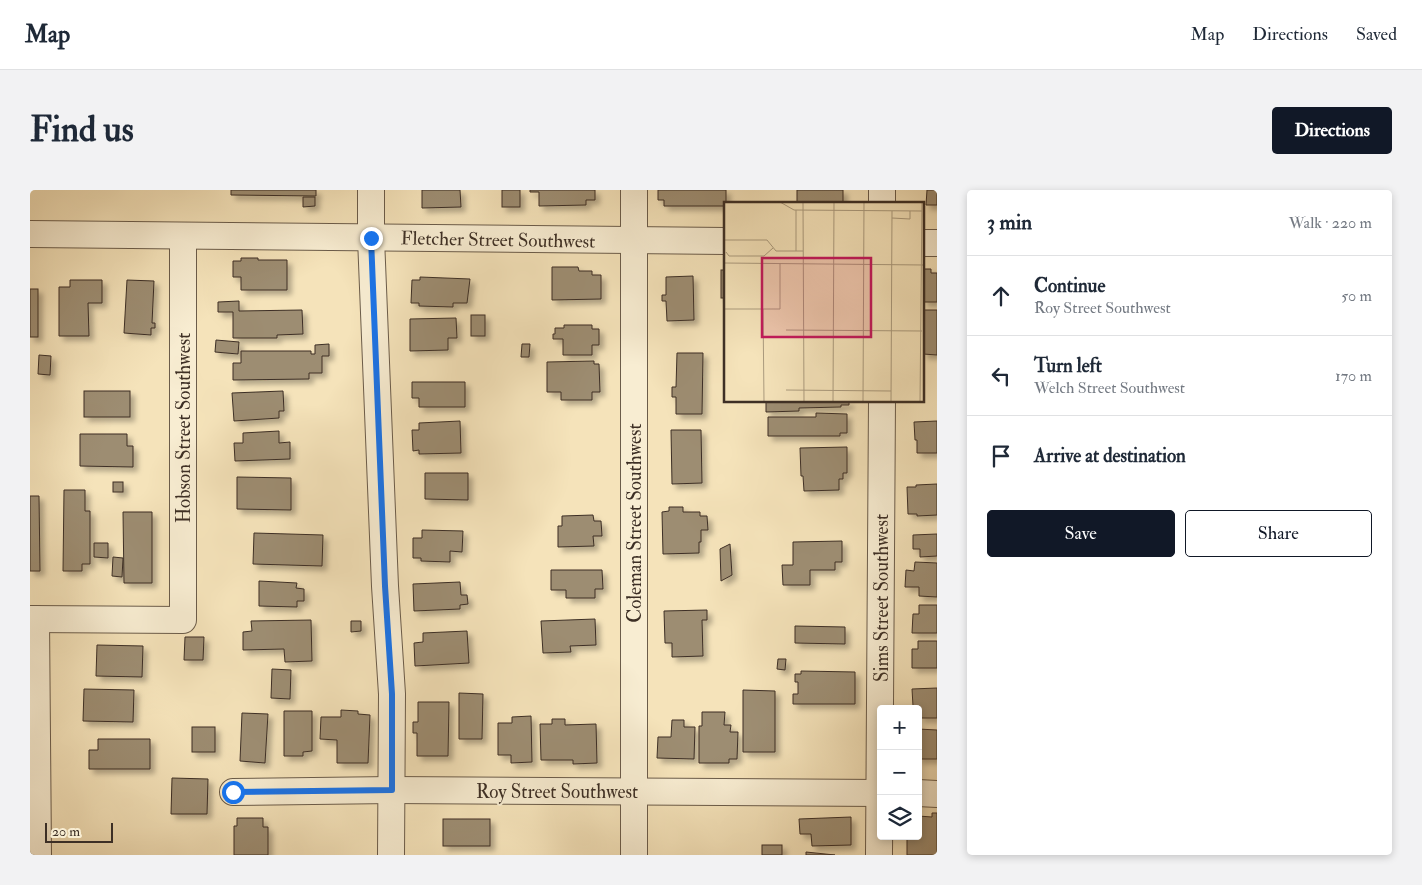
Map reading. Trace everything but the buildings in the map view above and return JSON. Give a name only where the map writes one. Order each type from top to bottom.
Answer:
[{"type":"street","points":[[371,190],[371,238],[385,586],[392,694],[391,855]]},
{"type":"street","name":"Coleman Street Southwest","points":[[634,190],[634,855]]},
{"type":"street","name":"Fletcher Street Southwest","points":[[30,234],[724,241]]},
{"type":"street","name":"Hobson Street Southwest","points":[[33,619],[182,620],[182,236]]},
{"type":"street","points":[[924,243],[937,243]]},
{"type":"street","name":"Sims Street Southwest","points":[[881,750],[882,402]]},
{"type":"street","points":[[33,619],[38,855]]},
{"type":"street","name":"Roy Street Southwest","points":[[233,792],[392,790],[877,793]]},
{"type":"street","points":[[922,794],[937,794]]},
{"type":"street","name":"Sims Street Southwest","points":[[879,855],[881,795]]},
{"type":"route","points":[[233,792],[392,790],[392,694],[385,586],[371,238]]}]
